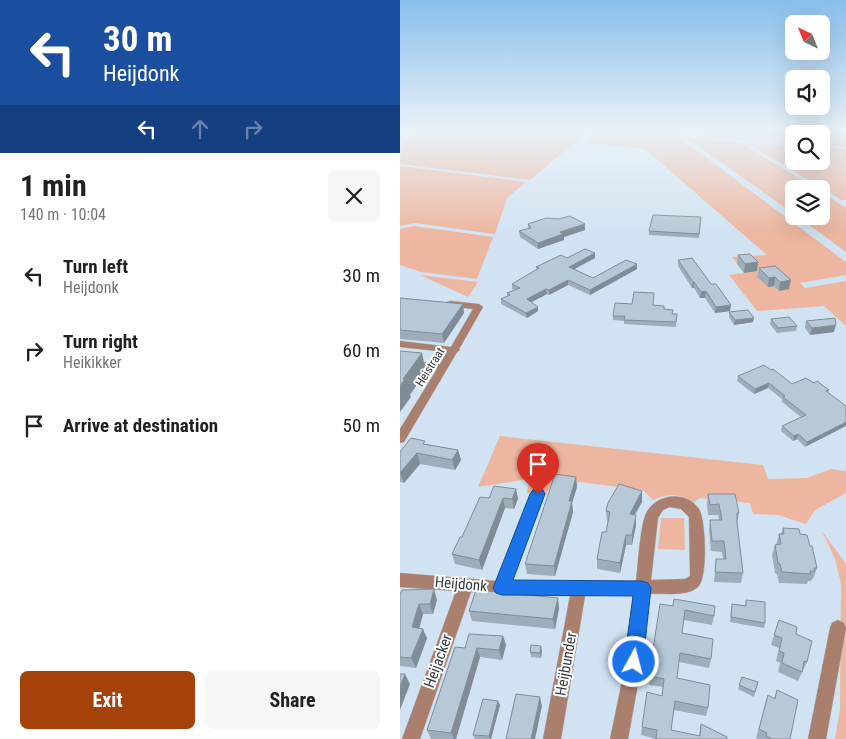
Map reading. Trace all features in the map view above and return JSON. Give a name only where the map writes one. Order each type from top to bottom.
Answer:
[{"type":"street","name":"Heistraat","points":[[400,439],[479,307],[443,304]]},
{"type":"street","points":[[400,344],[455,350]]},
{"type":"street","points":[[400,363],[444,367]]},
{"type":"street","points":[[502,588],[538,494]]},
{"type":"street","points":[[619,739],[634,662],[642,588],[651,518],[655,508],[676,501],[688,507],[696,517],[696,576],[694,582],[687,586],[642,588]]},
{"type":"street","name":"Heijdonk","points":[[400,580],[502,588],[642,588]]},
{"type":"street","name":"Heijacker","points":[[411,739],[466,584]]},
{"type":"street","name":"Heijbunder","points":[[552,739],[579,589]]},
{"type":"street","points":[[817,739],[838,628]]},
{"type":"shaded area","points":[[404,164],[548,164],[530,180]]},
{"type":"shaded area","points":[[663,164],[715,164],[785,217],[785,225],[796,225],[846,262],[846,275],[800,283],[805,288],[846,281],[846,326],[824,306],[757,311],[729,275],[744,273],[732,257],[767,255]]},
{"type":"shaded area","points":[[724,164],[776,164],[801,180],[785,180],[785,208]]},
{"type":"shaded area","points":[[830,164],[846,164],[846,200],[842,200],[830,193],[830,180],[808,180],[792,170],[830,170]]},
{"type":"shaded area","points":[[400,166],[526,182],[507,198],[495,234],[415,223],[400,226]]},
{"type":"shaded area","points":[[830,198],[846,208],[846,252],[809,225],[830,225]]},
{"type":"shaded area","points":[[414,226],[493,237],[477,279],[421,272],[400,265],[400,229]]},
{"type":"shaded area","points":[[420,275],[478,282],[468,297]]},
{"type":"shaded area","points":[[500,436],[763,465],[768,479],[807,478],[831,469],[846,471],[846,493],[815,510],[806,524],[778,515],[753,514],[750,503],[700,498],[693,503],[683,497],[673,495],[653,500],[643,490],[555,479],[546,495],[527,493],[529,479],[478,487]]},
{"type":"shaded area","points":[[661,518],[684,518],[685,550],[658,549]]},
{"type":"shaded area","points":[[822,531],[846,564],[846,739],[835,739],[840,708],[841,583],[835,559]]},
{"type":"building","points":[[653,215],[701,217],[699,234],[649,231]]},
{"type":"building","points":[[570,216],[585,224],[560,232],[563,234],[538,243],[519,231],[531,228],[528,224],[546,218],[558,219]]},
{"type":"building","points":[[585,249],[595,253],[569,267],[593,278],[626,260],[637,264],[590,290],[568,280],[549,290],[546,289],[527,299],[538,307],[526,313],[501,299],[510,295],[507,293],[520,288],[512,284],[539,268],[536,267],[561,255],[567,258]]},
{"type":"building","points":[[750,254],[758,262],[745,264],[738,255]]},
{"type":"building","points":[[692,258],[711,284],[716,284],[731,305],[716,307],[706,291],[701,292],[678,260]]},
{"type":"building","points":[[775,266],[791,280],[780,282],[775,277],[769,278],[759,268]]},
{"type":"building","points":[[634,292],[654,293],[653,305],[664,306],[664,309],[673,310],[672,314],[677,314],[676,322],[624,320],[625,316],[613,316],[615,303],[632,304]]},
{"type":"building","points":[[400,298],[463,304],[442,334],[400,330]]},
{"type":"building","points":[[748,310],[754,318],[735,320],[729,312]]},
{"type":"building","points":[[789,317],[797,326],[778,328],[771,319]]},
{"type":"building","points":[[835,318],[836,325],[812,328],[806,321]]},
{"type":"building","points":[[400,351],[422,353],[400,386]]},
{"type":"building","points":[[764,365],[771,370],[773,369],[792,384],[806,378],[814,383],[817,381],[829,390],[826,391],[846,406],[846,422],[807,442],[798,434],[794,436],[782,426],[806,415],[769,383],[755,389],[738,376]]},
{"type":"building","points":[[411,438],[425,441],[423,444],[458,450],[452,460],[417,453],[400,473],[400,452]]},
{"type":"building","points":[[555,474],[576,477],[569,501],[572,501],[554,566],[525,564]]},
{"type":"building","points":[[619,484],[642,491],[630,514],[636,515],[632,535],[626,535],[620,563],[597,559],[602,532],[606,532],[610,512],[606,511],[608,503]]},
{"type":"building","points":[[494,486],[516,489],[512,499],[503,498],[479,560],[452,554],[480,497],[489,498]]},
{"type":"building","points":[[708,494],[735,494],[739,513],[737,513],[737,522],[743,573],[715,572],[716,559],[726,559],[724,541],[712,541],[710,520],[722,520],[719,504],[710,505]]},
{"type":"building","points":[[783,528],[799,529],[800,534],[807,535],[810,546],[812,546],[817,568],[814,568],[815,571],[810,571],[811,574],[782,572],[778,563],[775,545],[781,544],[779,534],[784,534]]},
{"type":"building","points":[[434,589],[430,604],[419,604],[412,627],[423,629],[411,658],[400,657],[400,594],[402,590]]},
{"type":"building","points":[[476,590],[558,598],[553,619],[469,611]]},
{"type":"building","points":[[674,599],[715,606],[714,616],[685,610],[682,633],[713,639],[711,659],[680,653],[677,678],[710,685],[708,708],[675,701],[671,730],[700,736],[701,724],[727,737],[727,739],[656,739],[657,730],[642,727],[647,692],[662,696],[664,679],[649,676],[660,604],[673,606]]},
{"type":"building","points":[[746,600],[765,602],[765,623],[731,617],[732,604],[746,606]]},
{"type":"building","points":[[779,620],[797,627],[796,634],[812,641],[807,662],[804,661],[802,672],[782,663],[784,653],[779,651],[782,638],[774,635]]},
{"type":"building","points":[[469,634],[503,636],[499,650],[477,648],[451,733],[427,730],[455,647],[465,648]]},
{"type":"building","points":[[531,645],[541,646],[540,653],[530,652]]},
{"type":"building","points":[[400,674],[405,674],[400,687]]},
{"type":"building","points":[[742,677],[758,682],[755,692],[739,685]]},
{"type":"building","points":[[777,690],[798,700],[790,739],[772,739],[766,736],[767,733],[759,729],[768,695],[775,699]]},
{"type":"building","points":[[516,694],[540,697],[531,739],[506,739]]},
{"type":"building","points":[[483,699],[498,701],[489,736],[473,735]]},
{"type":"route","points":[[538,494],[502,588],[642,588],[634,662]]}]
